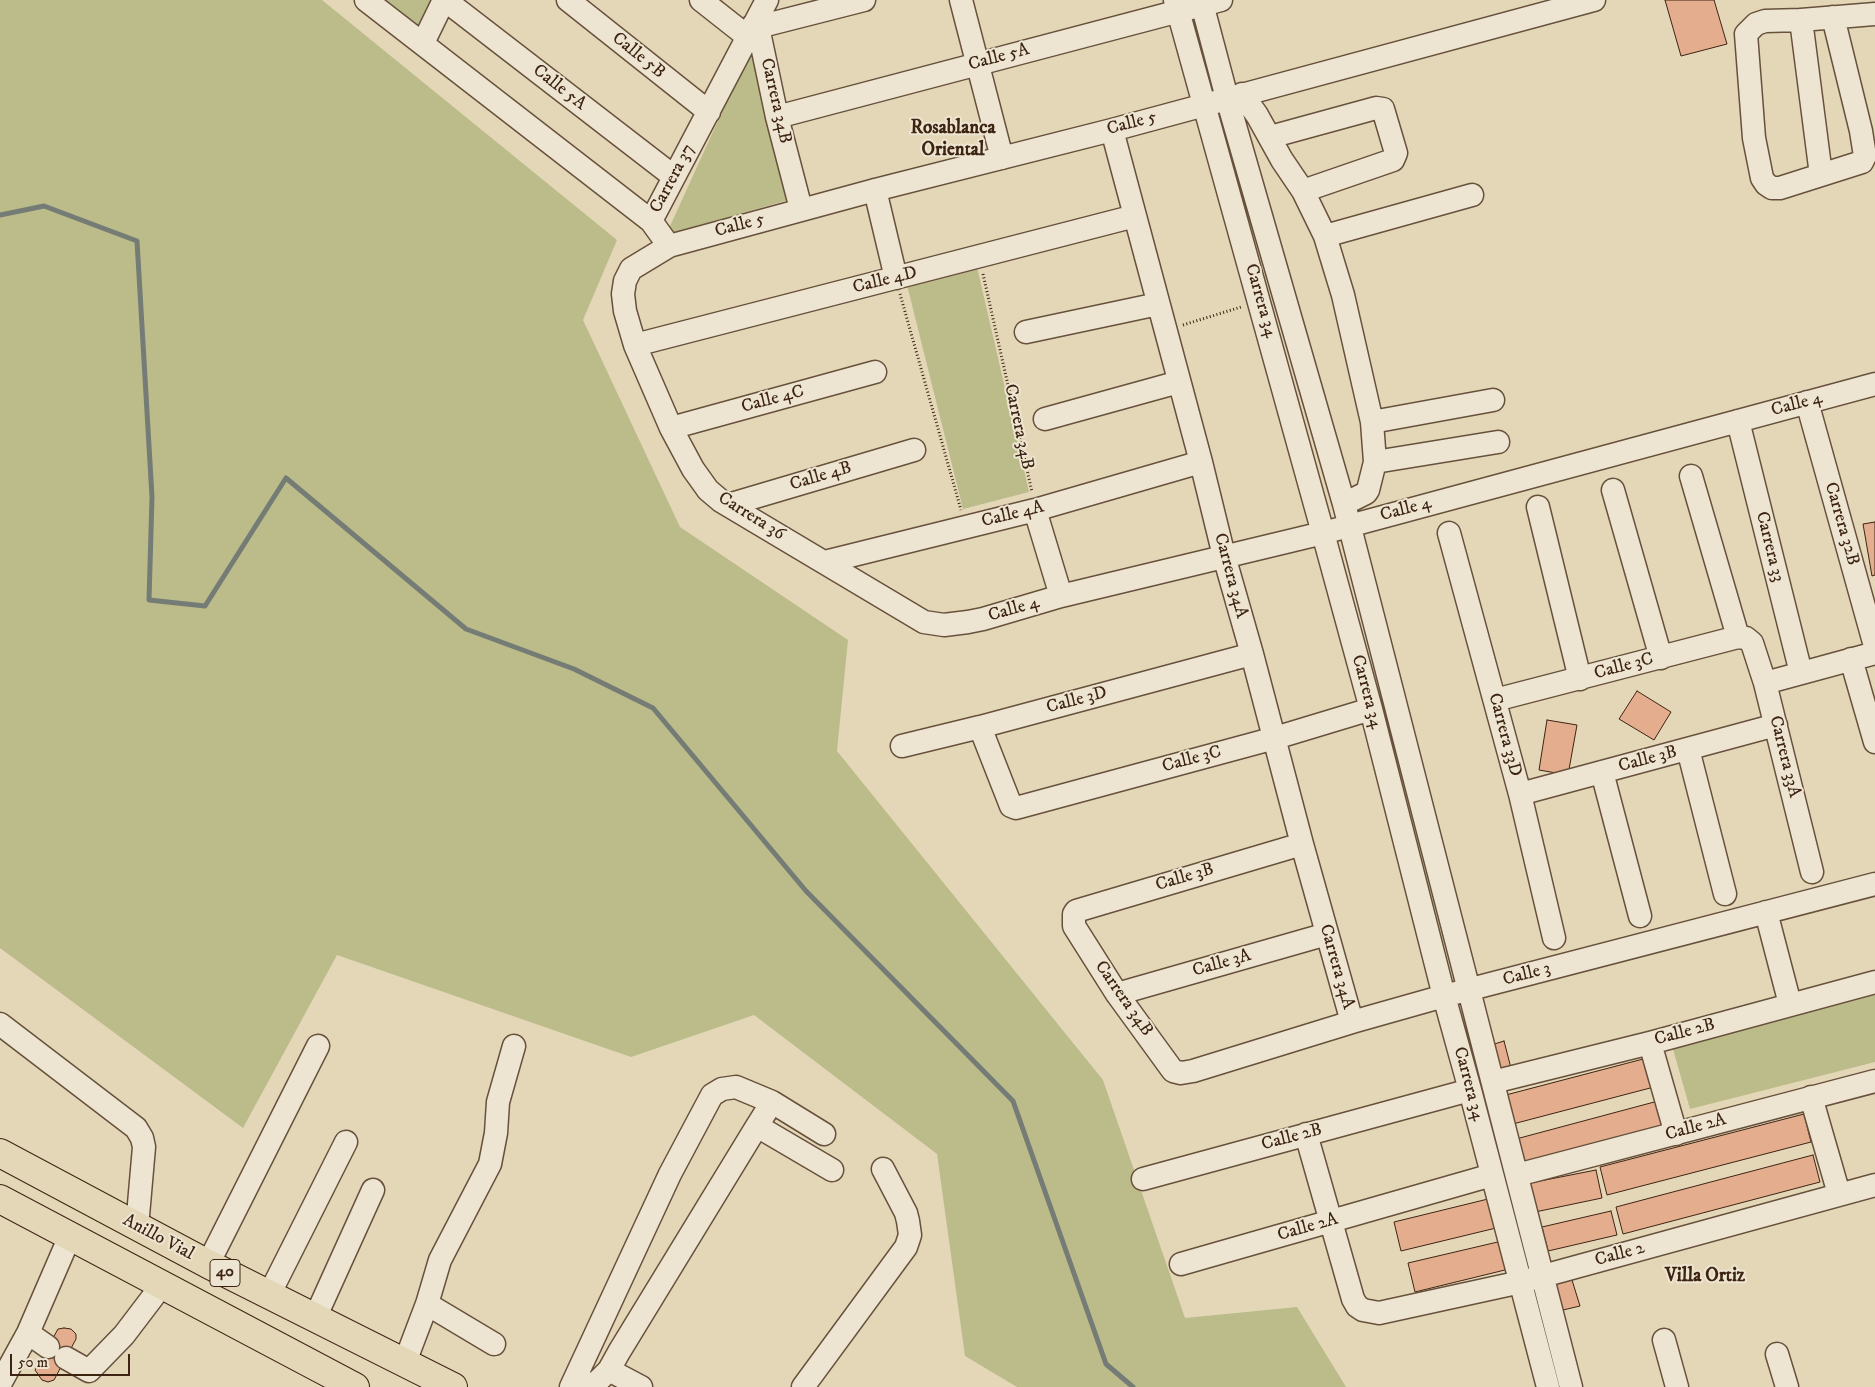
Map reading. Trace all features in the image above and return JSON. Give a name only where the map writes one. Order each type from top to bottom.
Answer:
[{"type":"highway","name":"Anillo Vial","points":[[0,1153],[208,1264],[453,1387]]},
{"type":"highway","name":"40","points":[[0,1199],[355,1387]]},
{"type":"street","points":[[366,0],[651,221]]},
{"type":"street","points":[[423,43],[444,0]]},
{"type":"street","name":"Calle 5A","points":[[444,0],[673,176]]},
{"type":"street","name":"Calle 5B","points":[[568,0],[709,112]]},
{"type":"street","points":[[701,0],[753,29],[864,0]]},
{"type":"street","name":"Carrera 37","points":[[669,246],[651,221],[767,0]]},
{"type":"street","points":[[961,0],[1002,158]]},
{"type":"street","name":"Calle 5","points":[[669,246],[801,209],[1112,130],[1589,1]]},
{"type":"street","name":"Calle 5A","points":[[778,117],[979,64],[1176,6],[1208,2]]},
{"type":"street","name":"Carrera 34","points":[[1208,2],[1344,504],[1571,1387]]},
{"type":"street","name":"Carrera 34","points":[[1176,6],[1324,533],[1548,1387]]},
{"type":"street","points":[[1833,17],[1866,156],[1862,162],[1780,188],[1772,188],[1762,178],[1754,138],[1746,34],[1756,24],[1765,21],[1875,14]]},
{"type":"street","points":[[1801,20],[1821,175]]},
{"type":"street","name":"Carrera 34B","points":[[753,29],[801,209]]},
{"type":"street","points":[[1234,96],[1257,115],[1282,160],[1303,191],[1324,236],[1343,295],[1372,422],[1375,462],[1368,490],[1344,504]]},
{"type":"street","points":[[1270,137],[1376,108],[1383,110],[1396,153],[1393,160],[1303,191]]},
{"type":"street","name":"Carrera 34A","points":[[1112,130],[1201,462],[1224,556],[1352,1022]]},
{"type":"street","points":[[875,190],[896,278]]},
{"type":"street","points":[[1324,236],[1472,195]]},
{"type":"street","name":"Calle 4D","points":[[635,345],[1135,216]]},
{"type":"street","points":[[635,345],[625,311],[623,294],[625,281],[631,269],[669,246]]},
{"type":"street","points":[[1026,332],[1158,304]]},
{"type":"street","name":"Carrera 36","points":[[635,345],[683,453],[701,481],[715,497],[924,622],[935,624]]},
{"type":"street","name":"Calle 4C","points":[[671,428],[875,372]]},
{"type":"street","points":[[1045,419],[1179,382]]},
{"type":"street","name":"Calle 4","points":[[935,624],[968,622],[1061,596],[1324,533],[1875,384]]},
{"type":"street","points":[[1372,422],[1493,400]]},
{"type":"street","name":"Carrera 32B","points":[[1807,402],[1875,646]]},
{"type":"street","name":"Carrera 33","points":[[1738,421],[1801,673]]},
{"type":"street","points":[[1375,462],[1498,442]]},
{"type":"street","name":"Calle 4B","points":[[728,505],[914,450]]},
{"type":"street","name":"Calle 4A","points":[[825,562],[1035,510],[1201,462]]},
{"type":"street","name":"Carrera 33A","points":[[1691,476],[1745,640],[1765,683],[1812,872]]},
{"type":"street","points":[[1613,490],[1661,658]]},
{"type":"street","points":[[1538,506],[1580,679]]},
{"type":"street","points":[[1035,510],[1061,596]]},
{"type":"street","name":"Carrera 33D","points":[[1449,532],[1520,794],[1554,938]]},
{"type":"street","name":"Calle 3C","points":[[1495,700],[1661,658],[1745,640]]},
{"type":"street","points":[[1765,683],[1875,653]]},
{"type":"street","name":"Calle 3D","points":[[902,746],[1252,654]]},
{"type":"street","points":[[1851,659],[1875,742]]},
{"type":"street","name":"Calle 3C","points":[[980,727],[1011,806],[1016,808],[1275,738],[1371,709]]},
{"type":"street","name":"Calle 3B","points":[[1520,794],[1776,725]]},
{"type":"street","points":[[1688,749],[1725,894]]},
{"type":"street","points":[[1602,772],[1640,916]]},
{"type":"street","name":"Calle 3B","points":[[1072,918],[1076,911],[1302,844]]},
{"type":"street","name":"Calle 3","points":[[1181,1073],[1444,996],[1875,884]]},
{"type":"street","points":[[1766,912],[1790,1004]]},
{"type":"street","name":"Carrera 34B","points":[[1072,918],[1074,926],[1117,994],[1173,1071],[1181,1073]]},
{"type":"street","name":"Calle 3A","points":[[1117,994],[1327,934]]},
{"type":"street","name":"Calle 2B","points":[[1493,1082],[1650,1043],[1875,982]]},
{"type":"street","points":[[0,1024],[136,1128],[142,1138],[144,1147],[137,1227]]},
{"type":"street","points":[[1650,1043],[1676,1134]]},
{"type":"street","points":[[208,1264],[318,1046]]},
{"type":"street","points":[[404,1362],[428,1304],[440,1260],[490,1164],[496,1133],[498,1102],[514,1046]]},
{"type":"street","name":"Calle 2A","points":[[1517,1175],[1875,1081]]},
{"type":"street","points":[[772,1102],[609,1370],[597,1382],[588,1385],[572,1386],[670,1174],[712,1095],[722,1089],[736,1088],[772,1102],[824,1134]]},
{"type":"street","name":"Calle 2B","points":[[1143,1179],[1470,1090]]},
{"type":"street","points":[[1811,1097],[1839,1194]]},
{"type":"street","points":[[757,1126],[832,1170]]},
{"type":"street","points":[[1306,1134],[1330,1221]]},
{"type":"street","points":[[269,1295],[346,1142]]},
{"type":"street","points":[[803,1387],[906,1247],[910,1236],[906,1213],[883,1169]]},
{"type":"street","name":"Calle 2A","points":[[1182,1264],[1492,1175]]},
{"type":"street","name":"Calle 2","points":[[1330,1221],[1353,1299],[1357,1306],[1363,1310],[1379,1313],[1544,1276],[1875,1185]]},
{"type":"street","points":[[315,1318],[373,1190]]},
{"type":"street","points":[[0,1384],[28,1333],[70,1236]]},
{"type":"street","points":[[28,1333],[57,1352],[84,1379],[124,1336],[162,1285]]},
{"type":"street","points":[[428,1304],[494,1344]]},
{"type":"street","points":[[1664,1340],[1677,1387]]},
{"type":"street","points":[[1776,1354],[1787,1387]]},
{"type":"street","points":[[609,1370],[641,1387]]},
{"type":"path","name":"Carrera 34B","points":[[979,256],[1035,510]]},
{"type":"path","points":[[896,278],[919,354],[966,527]]},
{"type":"path","points":[[1166,331],[1260,301]]},
{"type":"green space","points":[[0,0],[322,0],[617,240],[583,320],[680,527],[848,640],[837,751],[1103,1080],[1185,1318],[1297,1307],[1346,1387],[1017,1387],[965,1356],[937,1154],[754,1015],[631,1057],[337,955],[243,1128],[0,948]]},
{"type":"green space","points":[[371,0],[437,0],[417,38]]},
{"type":"green space","points":[[752,46],[767,124],[788,200],[666,235]]},
{"type":"green space","points":[[977,267],[1029,492],[963,509],[907,285]]},
{"type":"green space","points":[[1875,987],[1875,1062],[1690,1109],[1671,1042]]},
{"type":"building","points":[[1665,0],[1714,0],[1727,44],[1681,56]]},
{"type":"building","points":[[1875,522],[1875,575],[1872,576],[1863,524]]},
{"type":"building","points":[[1637,691],[1671,712],[1654,740],[1619,719]]},
{"type":"building","points":[[1547,720],[1577,725],[1568,775],[1539,770]]},
{"type":"building","points":[[1504,1041],[1512,1072],[1496,1076],[1488,1046]]},
{"type":"building","points":[[1647,1058],[1654,1087],[1509,1125],[1502,1096]]},
{"type":"building","points":[[1658,1101],[1664,1125],[1522,1163],[1516,1139]]},
{"type":"building","points":[[1804,1114],[1811,1142],[1607,1195],[1600,1167]]},
{"type":"building","points":[[1813,1155],[1820,1182],[1623,1234],[1616,1207]]},
{"type":"building","points":[[1596,1170],[1602,1198],[1535,1212],[1530,1183]]},
{"type":"building","points":[[1488,1199],[1496,1228],[1401,1251],[1394,1222]]},
{"type":"building","points":[[1611,1211],[1617,1235],[1548,1251],[1542,1227]]},
{"type":"building","points":[[1502,1241],[1509,1269],[1415,1292],[1408,1263]]},
{"type":"building","points":[[1572,1280],[1580,1306],[1563,1310],[1556,1284]]},
{"type":"building","points":[[58,1329],[71,1329],[76,1334],[76,1339],[54,1380],[48,1382],[42,1380],[35,1370]]},
{"type":"waterway","points":[[0,215],[44,206],[137,241],[152,497],[149,600],[205,606],[286,478],[466,629],[574,669],[653,708],[806,891],[1013,1101],[1106,1364],[1133,1387]]},
{"type":"district","name":"Rosablanca Oriental","points":[[953,140]]},
{"type":"district","name":"Villa Ortiz","points":[[1705,1277]]}]
